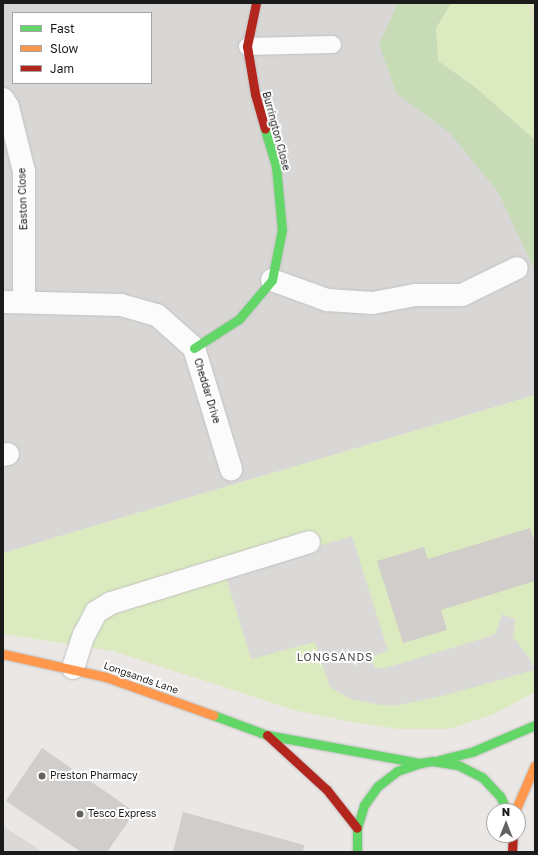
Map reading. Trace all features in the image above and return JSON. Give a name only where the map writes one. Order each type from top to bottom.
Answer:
[{"type":"street","name":"Burrington Close","points":[[194,348],[239,318],[272,280],[282,230],[276,166],[255,94],[247,46],[256,3]]},
{"type":"street","name":"Easton Close","points":[[3,99],[8,107],[24,171],[14,302]]},
{"type":"street","points":[[272,280],[327,300],[373,303],[415,295],[462,295],[517,268]]},
{"type":"street","name":"Cheddar Drive","points":[[14,302],[121,305],[157,315],[194,348],[231,469]]},
{"type":"street","points":[[73,668],[84,635],[96,612],[111,603],[309,542]]},
{"type":"street","name":"Longsands Lane","points":[[3,654],[73,668],[106,677],[268,735],[420,763]]},
{"type":"street","points":[[357,852],[357,828],[364,805],[378,786],[397,771],[420,763],[474,751],[535,725]]},
{"type":"street","name":"Longsands Lane","points":[[268,735],[327,790],[357,828]]},
{"type":"street","points":[[432,761],[458,765],[482,777],[500,796],[503,803]]},
{"type":"street","points":[[518,803],[535,765]]},
{"type":"lane","points":[[247,46],[332,44]]},
{"type":"path","points":[[530,3],[535,27]]},
{"type":"shaded area","points":[[3,3],[535,3],[535,395],[3,553]]},
{"type":"shaded area","points":[[352,536],[388,651],[369,657],[375,667],[382,669],[488,637],[496,633],[502,614],[515,619],[513,637],[531,660],[535,670],[446,695],[394,706],[350,699],[330,687],[315,642],[251,659],[225,574]]},
{"type":"shaded area","points":[[3,826],[43,852],[3,852]]},
{"type":"green space","points":[[398,3],[451,3],[436,28],[438,61],[476,88],[535,140],[535,271],[498,192],[449,132],[396,93],[379,44]]},
{"type":"green space","points":[[451,3],[535,3],[535,140],[476,88],[438,61],[436,28]]},
{"type":"green space","points":[[535,395],[535,692],[494,714],[449,729],[399,729],[346,721],[294,710],[113,651],[3,634],[3,553]]},
{"type":"building","points":[[530,528],[535,543],[535,581],[441,610],[447,630],[403,643],[377,561],[424,547],[428,559]]},
{"type":"building","points":[[42,748],[135,812],[107,852],[81,852],[6,801]]},
{"type":"building","points":[[183,812],[304,845],[303,852],[173,852]]},
{"type":"traffic: fast","points":[[194,348],[239,319],[272,280],[282,230],[276,166],[265,129]]},
{"type":"traffic: fast","points":[[213,715],[267,735],[420,763]]},
{"type":"traffic: fast","points":[[439,760],[474,751],[535,725]]},
{"type":"traffic: fast","points":[[357,852],[357,828],[364,805],[378,786],[397,771],[420,763],[432,761],[458,765],[482,777],[500,796],[503,803]]},
{"type":"traffic: slow","points":[[3,654],[106,677],[213,715]]},
{"type":"traffic: slow","points":[[518,803],[535,765]]},
{"type":"traffic: jam","points":[[256,3],[247,46],[255,94],[265,129]]},
{"type":"traffic: jam","points":[[267,735],[327,790],[357,828]]},
{"type":"traffic: jam","points":[[512,852],[513,843]]},
{"type":"place","name":"Preston Pharmacy","points":[[42,776]]},
{"type":"place","name":"Tesco Express","points":[[80,814]]},
{"type":"district","name":"LONGSANDS","points":[[335,657]]}]
